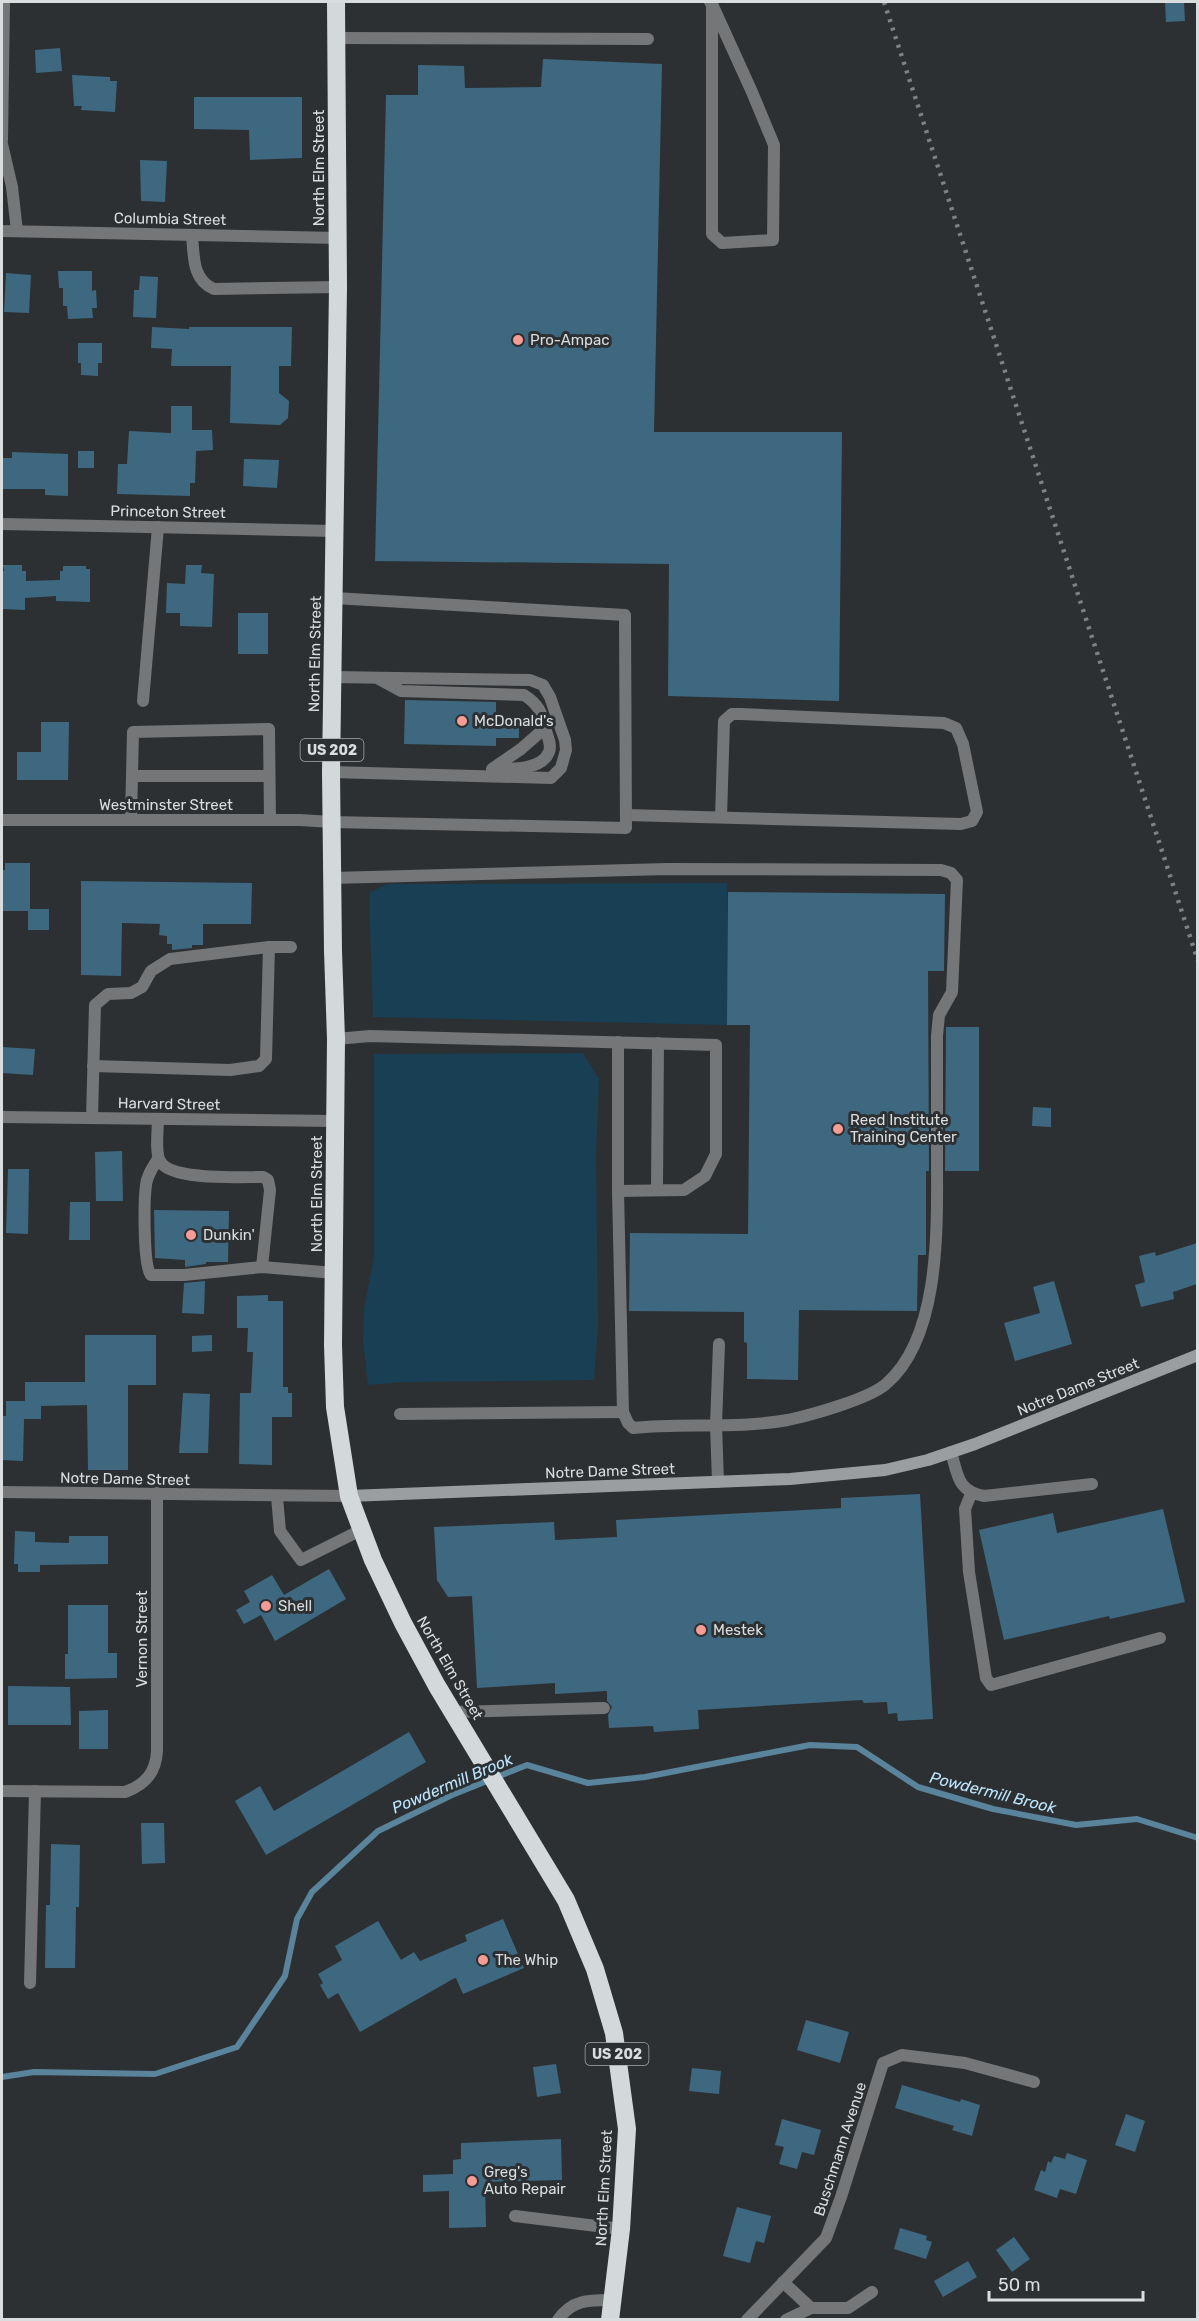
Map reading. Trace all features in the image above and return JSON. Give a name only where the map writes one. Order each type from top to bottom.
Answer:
[{"type":"highway","name":"North Elm Street","points":[[336,2],[338,287],[331,772],[336,1039],[333,1346],[335,1407],[349,1496],[361,1530],[403,1623],[453,1712],[566,1900],[595,1969],[614,2033],[627,2129],[621,2229],[610,2319]]},
{"type":"main road","name":"Notre Dame Street","points":[[349,1496],[718,1482],[866,1473],[904,1466],[951,1452],[1195,1359]]},
{"type":"street","points":[[4,2],[2,142],[12,187],[17,231]]},
{"type":"street","points":[[711,3],[774,145],[773,240],[722,243],[712,234],[711,3]]},
{"type":"street","points":[[336,38],[648,39]]},
{"type":"street","name":"Columbia Street","points":[[2,231],[338,238]]},
{"type":"street","points":[[192,235],[197,276],[205,285],[214,289],[338,287]]},
{"type":"street","name":"Princeton Street","points":[[2,524],[334,531]]},
{"type":"street","points":[[143,702],[158,527]]},
{"type":"street","points":[[334,598],[624,615],[626,815],[961,824],[972,821],[977,812],[963,744],[956,728],[944,723],[732,714],[724,721],[722,817]]},
{"type":"street","points":[[331,772],[550,778],[556,775],[561,768],[565,757],[565,740],[550,697],[543,685],[530,680],[333,677]]},
{"type":"street","points":[[376,678],[401,691],[524,695],[540,708],[550,746],[544,758],[529,766],[456,775]]},
{"type":"street","points":[[492,769],[521,749],[545,728]]},
{"type":"street","points":[[131,820],[133,732],[269,729],[270,820]]},
{"type":"street","points":[[132,776],[269,776]]},
{"type":"street","name":"Westminster Street","points":[[2,820],[270,820],[626,828],[626,815]]},
{"type":"street","points":[[332,878],[667,868],[940,870],[951,873],[957,880],[952,992],[939,1015],[937,1036],[937,1244],[928,1301],[919,1332],[902,1367],[885,1384],[865,1397],[788,1420],[633,1428],[628,1423],[623,1412],[618,1191],[618,1042]]},
{"type":"street","points":[[93,1066],[230,1070],[259,1066],[266,1059],[269,947]]},
{"type":"street","points":[[92,1118],[95,1005],[108,994],[131,993],[142,987],[151,971],[170,959],[269,947],[291,947]]},
{"type":"street","points":[[336,1039],[370,1036],[716,1045],[716,1154],[705,1176],[684,1190],[618,1191]]},
{"type":"street","points":[[657,1190],[658,1043]]},
{"type":"street","name":"Harvard Street","points":[[2,1117],[335,1121]]},
{"type":"street","points":[[158,1119],[158,1159],[150,1171],[146,1184],[145,1248],[147,1270],[151,1275],[184,1275],[262,1267],[335,1274]]},
{"type":"street","points":[[158,1159],[166,1169],[181,1174],[264,1177],[268,1180],[270,1191],[262,1267]]},
{"type":"street","points":[[718,1482],[716,1425],[719,1344]]},
{"type":"street","points":[[400,1414],[623,1412]]},
{"type":"street","points":[[951,1452],[960,1484],[971,1494],[984,1496],[1092,1484]]},
{"type":"street","name":"Notre Dame Street","points":[[2,1492],[157,1493],[277,1497],[349,1496]]},
{"type":"street","name":"Vernon Street","points":[[35,1791],[125,1792],[146,1781],[153,1771],[157,1751],[157,1493]]},
{"type":"street","points":[[971,1494],[965,1509],[969,1572],[986,1678],[992,1685],[1160,1638]]},
{"type":"street","points":[[277,1497],[280,1532],[301,1560],[361,1530]]},
{"type":"street","points":[[453,1712],[604,1708]]},
{"type":"street","points":[[2,1791],[35,1791],[30,1983]]},
{"type":"street","name":"Buschmann Avenue","points":[[747,2319],[826,2238],[841,2198],[883,2064],[902,2055],[965,2063],[1034,2082]]},
{"type":"street","points":[[515,2216],[621,2229]]},
{"type":"street","points":[[783,2282],[811,2307]]},
{"type":"street","points":[[786,2319],[811,2307],[848,2308],[872,2292]]},
{"type":"street","points":[[558,2319],[569,2306],[584,2300],[613,2300]]},
{"type":"shaded area","points":[[727,883],[727,1025],[373,1017],[369,893],[387,884]]},
{"type":"shaded area","points":[[583,1053],[599,1079],[596,1155],[598,1325],[594,1380],[405,1382],[368,1385],[363,1341],[364,1308],[374,1257],[374,1054]]},
{"type":"building","points":[[1165,2],[1184,2],[1185,21],[1166,22]]},
{"type":"building","points":[[60,48],[62,71],[36,73],[35,50]]},
{"type":"building","name":"Pro-Ampac","points":[[543,59],[662,64],[654,432],[842,432],[839,701],[668,696],[669,564],[375,561],[386,95],[418,95],[418,65],[464,66],[465,88],[541,87]]},
{"type":"building","points":[[72,75],[110,77],[110,81],[117,81],[115,112],[81,110],[82,106],[74,106]]},
{"type":"building","points":[[194,97],[302,97],[302,158],[250,160],[249,130],[194,129]]},
{"type":"building","points":[[140,160],[167,161],[165,202],[141,201]]},
{"type":"building","points":[[58,271],[92,271],[92,291],[96,290],[97,308],[92,308],[93,318],[68,319],[67,306],[63,306],[63,288],[59,288]]},
{"type":"building","points":[[6,273],[31,275],[29,313],[4,312]]},
{"type":"building","points":[[140,276],[158,277],[156,318],[133,317],[134,290],[139,290]]},
{"type":"building","points":[[152,327],[189,329],[189,327],[292,327],[291,366],[279,366],[279,393],[289,401],[288,418],[280,425],[230,423],[231,366],[171,366],[172,349],[151,348]]},
{"type":"building","points":[[78,343],[102,343],[102,363],[98,363],[98,376],[81,375],[81,363],[78,363]]},
{"type":"building","points":[[171,406],[192,406],[192,430],[212,430],[213,450],[196,451],[195,483],[190,483],[190,496],[117,494],[118,464],[127,464],[129,431],[171,433]]},
{"type":"building","points":[[78,451],[94,451],[94,468],[78,468]]},
{"type":"building","points":[[12,452],[68,454],[68,496],[45,495],[45,489],[2,489],[2,458],[12,458]]},
{"type":"building","points":[[244,459],[279,460],[277,488],[243,486]]},
{"type":"building","points":[[3,565],[22,565],[22,571],[26,571],[26,581],[60,580],[60,571],[63,571],[63,566],[86,566],[86,569],[90,569],[90,602],[56,601],[56,596],[25,598],[25,610],[2,609]]},
{"type":"building","points":[[186,565],[202,565],[201,573],[214,574],[212,627],[180,626],[180,613],[166,613],[167,583],[185,584]]},
{"type":"building","points":[[238,613],[268,613],[268,654],[238,654]]},
{"type":"building","name":"McDonald's","points":[[405,700],[496,702],[496,719],[519,719],[519,738],[496,738],[496,746],[404,744]]},
{"type":"building","points":[[41,722],[69,722],[68,780],[17,780],[17,752],[41,752]]},
{"type":"building","points":[[5,863],[30,863],[30,909],[49,909],[49,930],[28,930],[28,911],[2,911],[2,870],[5,870]]},
{"type":"building","points":[[81,881],[252,883],[251,924],[203,924],[203,945],[172,950],[172,944],[167,944],[167,936],[159,935],[160,924],[122,923],[121,976],[81,975]]},
{"type":"building","name":"Reed Institute Training Center","points":[[728,892],[945,894],[944,971],[928,971],[929,1171],[926,1171],[926,1255],[918,1255],[917,1311],[799,1310],[798,1380],[747,1379],[744,1312],[629,1311],[630,1233],[748,1234],[750,1025],[727,1025]]},
{"type":"building","points":[[946,1027],[979,1027],[979,1171],[945,1171]]},
{"type":"building","points":[[2,1047],[35,1049],[33,1075],[2,1073]]},
{"type":"building","points":[[1033,1107],[1051,1108],[1051,1127],[1032,1126]]},
{"type":"building","points":[[122,1151],[123,1201],[96,1201],[95,1152]]},
{"type":"building","points":[[8,1169],[29,1169],[28,1234],[6,1233]]},
{"type":"building","points":[[70,1202],[90,1202],[90,1240],[69,1240]]},
{"type":"building","name":"Dunkin'","points":[[154,1210],[229,1211],[228,1262],[206,1262],[206,1264],[185,1267],[185,1260],[155,1258]]},
{"type":"building","points":[[1197,1243],[1197,1284],[1173,1292],[1174,1299],[1141,1307],[1135,1285],[1145,1282],[1139,1256],[1155,1252],[1156,1256]]},
{"type":"building","points":[[205,1281],[204,1314],[182,1313],[184,1283]]},
{"type":"building","points":[[1054,1281],[1072,1344],[1015,1361],[1004,1323],[1040,1313],[1033,1287]]},
{"type":"building","points":[[268,1295],[268,1301],[283,1301],[283,1387],[288,1387],[288,1393],[292,1393],[292,1417],[272,1417],[272,1465],[239,1464],[240,1393],[251,1393],[253,1352],[247,1352],[248,1328],[237,1328],[237,1296]]},
{"type":"building","points":[[85,1335],[156,1335],[156,1385],[128,1385],[128,1470],[88,1470],[87,1405],[41,1406],[41,1419],[24,1419],[23,1461],[2,1460],[3,1416],[6,1416],[6,1401],[25,1401],[25,1382],[85,1382]]},
{"type":"building","points":[[212,1335],[212,1351],[192,1352],[192,1336]]},
{"type":"building","points":[[183,1393],[210,1394],[208,1453],[179,1453]]},
{"type":"building","name":"Mestek","points":[[920,1494],[933,1719],[898,1721],[897,1713],[888,1714],[887,1702],[864,1703],[862,1700],[698,1710],[699,1729],[654,1732],[653,1726],[609,1728],[608,1715],[612,1707],[607,1701],[607,1691],[555,1694],[555,1683],[477,1688],[472,1596],[448,1597],[437,1580],[434,1527],[554,1522],[555,1540],[617,1537],[616,1520],[841,1508],[841,1498]]},
{"type":"building","points":[[1163,1509],[1185,1602],[1110,1619],[1109,1616],[1004,1640],[979,1530],[1053,1513],[1057,1533]]},
{"type":"building","points":[[15,1531],[35,1532],[35,1542],[69,1543],[69,1536],[108,1536],[108,1564],[40,1565],[40,1572],[18,1572],[18,1564],[14,1564]]},
{"type":"building","points":[[329,1569],[346,1599],[275,1641],[261,1615],[244,1624],[236,1610],[250,1602],[244,1591],[272,1575],[284,1595]]},
{"type":"building","points":[[68,1605],[108,1605],[108,1653],[117,1653],[117,1678],[65,1679],[65,1654],[68,1654]]},
{"type":"building","points":[[8,1686],[70,1687],[71,1725],[8,1725]]},
{"type":"building","points":[[108,1710],[108,1749],[79,1749],[79,1711]]},
{"type":"building","points":[[409,1732],[426,1762],[266,1855],[235,1801],[260,1786],[274,1811]]},
{"type":"building","points":[[141,1823],[164,1823],[165,1863],[142,1864]]},
{"type":"building","points":[[51,1844],[80,1845],[75,1968],[45,1968],[46,1905],[50,1905]]},
{"type":"building","points":[[503,1919],[524,1968],[463,1994],[456,1978],[453,1979],[360,2032],[338,1993],[328,1999],[320,1985],[323,1983],[318,1974],[342,1960],[335,1946],[378,1921],[401,1960],[414,1952],[420,1961],[467,1941],[465,1935]]},
{"type":"building","points":[[806,2020],[849,2032],[840,2063],[797,2050]]},
{"type":"building","points":[[556,2064],[561,2093],[537,2097],[533,2067]]},
{"type":"building","points":[[692,2068],[721,2071],[719,2094],[689,2091]]},
{"type":"building","points":[[902,2085],[960,2102],[961,2099],[980,2105],[972,2136],[952,2130],[954,2126],[895,2108]]},
{"type":"building","points":[[1126,2114],[1145,2121],[1135,2152],[1115,2145]]},
{"type":"building","points":[[782,2119],[821,2130],[814,2155],[802,2152],[797,2169],[779,2164],[784,2147],[775,2145]]},
{"type":"building","name":"Greg's Auto Repair","points":[[561,2139],[562,2180],[485,2182],[486,2227],[449,2228],[449,2191],[423,2192],[423,2175],[453,2174],[453,2160],[461,2159],[461,2143]]},
{"type":"building","points":[[1067,2153],[1087,2160],[1076,2194],[1060,2189],[1057,2198],[1034,2190],[1041,2170],[1045,2172],[1048,2161],[1051,2163],[1054,2156],[1065,2159]]},
{"type":"building","points":[[737,2207],[771,2216],[764,2243],[756,2241],[750,2263],[723,2256]]},
{"type":"building","points":[[900,2228],[927,2236],[926,2240],[932,2242],[926,2259],[894,2249]]},
{"type":"building","points":[[1014,2237],[1030,2259],[1012,2272],[996,2250]]},
{"type":"building","points":[[968,2261],[977,2277],[943,2297],[934,2281]]},
{"type":"waterway","name":"Powdermill Brook","points":[[2,2077],[34,2072],[155,2074],[237,2047],[285,1976],[297,1919],[312,1892],[378,1831],[452,1795],[527,1765],[588,1783],[645,1777],[810,1745],[857,1747],[918,1787],[993,1809],[1076,1825],[1137,1819],[1198,1838]]},
{"type":"railway","points":[[884,2],[1198,961]]},
{"type":"place","name":"Pro-Ampac","points":[[518,340]]},
{"type":"place","name":"McDonald's","points":[[462,721]]},
{"type":"place","name":"Reed Institute Training Center","points":[[838,1129]]},
{"type":"place","name":"Dunkin'","points":[[191,1235]]},
{"type":"place","name":"Shell","points":[[266,1606]]},
{"type":"place","name":"Mestek","points":[[701,1630]]},
{"type":"place","name":"The Whip","points":[[483,1960]]},
{"type":"place","name":"Greg's Auto Repair","points":[[472,2181]]}]
